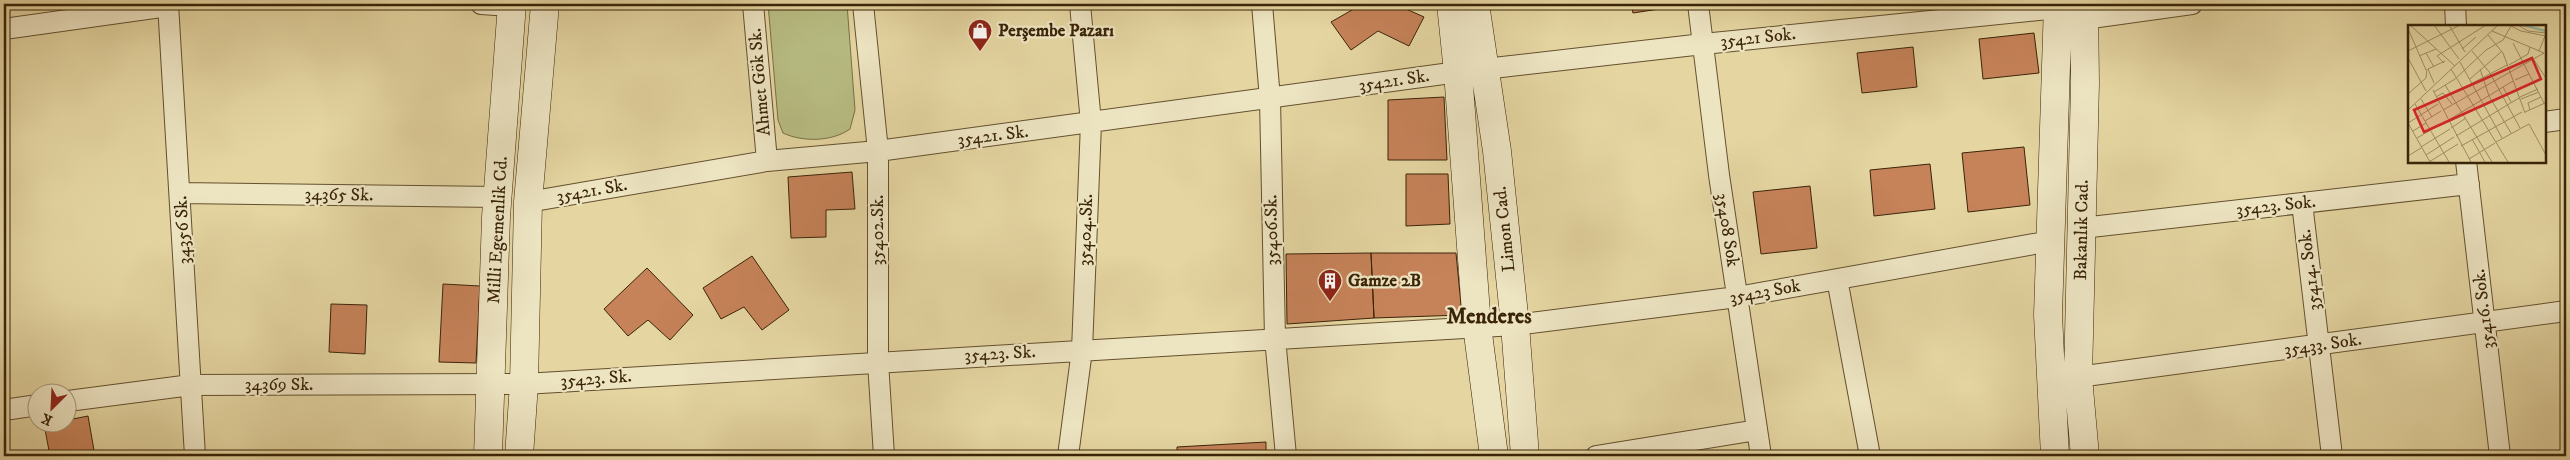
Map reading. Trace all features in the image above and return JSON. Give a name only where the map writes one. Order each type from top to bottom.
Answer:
[{"type":"street","points":[[481,4],[512,5]]},
{"type":"street","points":[[519,456],[524,384],[528,202],[545,4]]},
{"type":"street","name":"Ahmet Gök Sk.","points":[[753,4],[767,161]]},
{"type":"street","name":"35402.Sk.","points":[[863,4],[878,151],[878,362],[884,456]]},
{"type":"street","name":"35404.Sk.","points":[[1068,456],[1082,350],[1091,123],[1080,4]]},
{"type":"street","name":"35406.Sk.","points":[[1262,4],[1270,99],[1275,338],[1286,456]]},
{"type":"street","name":"Limon Cad.","points":[[1451,4],[1497,151],[1515,325],[1525,456]]},
{"type":"street","name":"Limon Cad.","points":[[1475,4],[1471,70],[1477,326],[1494,456]]},
{"type":"street","name":"35408 Sok","points":[[1698,4],[1737,297],[1761,456]]},
{"type":"street","name":"35421 Sok.","points":[[1471,70],[1703,44],[2071,9],[2192,4]]},
{"type":"street","points":[[2455,4],[2456,25]]},
{"type":"street","points":[[4,29],[168,5]]},
{"type":"street","name":"34356 Sk.","points":[[168,5],[195,456]]},
{"type":"street","name":"Milli Egemenlik Cd.","points":[[488,456],[498,197],[512,5]]},
{"type":"street","name":"Bakanlık Cad.","points":[[2071,9],[2086,83],[2078,376],[2085,456]]},
{"type":"street","name":"Bakanlık Cad.","points":[[2055,456],[2048,315],[2050,240],[2071,9]]},
{"type":"street","name":"35421. Sk.","points":[[528,202],[767,161],[878,151],[1270,99],[1471,70]]},
{"type":"street","points":[[2545,122],[2566,119]]},
{"type":"street","name":"35416. Sok.","points":[[2466,162],[2500,456]]},
{"type":"street","name":"35423. Sok.","points":[[2082,228],[2469,184]]},
{"type":"street","name":"34365 Sk.","points":[[180,192],[498,197]]},
{"type":"street","name":"35414. Sok.","points":[[2302,203],[2332,456]]},
{"type":"street","name":"35423 Sok","points":[[1477,326],[1515,325],[1737,297],[2050,240]]},
{"type":"street","points":[[1837,279],[1870,456]]},
{"type":"street","name":"35433. Sok.","points":[[2078,376],[2319,346],[2566,311]]},
{"type":"street","name":"35423. Sk.","points":[[492,384],[524,384],[1477,326]]},
{"type":"street","name":"34369 Sk.","points":[[78,400],[191,385],[492,384]]},
{"type":"street","points":[[4,410],[28,406]]},
{"type":"street","points":[[1596,456],[1758,430]]},
{"type":"green space","points":[[768,4],[847,4],[855,110],[850,129],[835,136],[817,139],[799,138],[783,133],[778,120]]},
{"type":"building","points":[[1359,4],[1395,4],[1424,17],[1409,46],[1378,31],[1351,50],[1331,22],[1359,6]]},
{"type":"building","points":[[1631,4],[1678,4],[1679,6],[1633,13]]},
{"type":"building","points":[[2034,33],[2039,73],[1983,79],[1979,39]]},
{"type":"building","points":[[1913,47],[1917,87],[1862,93],[1857,53]]},
{"type":"building","points":[[1444,97],[1447,160],[1388,160],[1388,100]]},
{"type":"building","points":[[2024,147],[2030,205],[1968,212],[1962,153]]},
{"type":"building","points":[[1930,164],[1935,209],[1874,216],[1870,170]]},
{"type":"building","points":[[852,172],[855,209],[826,210],[826,237],[791,238],[788,177]]},
{"type":"building","points":[[1406,174],[1448,174],[1450,224],[1406,226]]},
{"type":"building","points":[[1810,186],[1817,248],[1761,254],[1753,192]]},
{"type":"building","name":"Gamze 2B","points":[[1371,253],[1374,318],[1287,324],[1286,254]]},
{"type":"building","points":[[1371,253],[1456,253],[1462,315],[1374,318]]},
{"type":"building","points":[[752,256],[789,310],[762,330],[744,307],[721,319],[703,288]]},
{"type":"building","points":[[647,268],[693,315],[670,340],[648,320],[628,336],[604,309]]},
{"type":"building","points":[[443,284],[480,286],[476,363],[439,362]]},
{"type":"building","points":[[331,304],[367,305],[365,354],[329,352]]},
{"type":"building","points":[[88,416],[95,456],[50,456],[46,432],[78,432],[78,418]]},
{"type":"building","points":[[1266,442],[1266,456],[1177,456],[1177,447]]},
{"type":"place","name":"Perşembe Pazarı","points":[[980,52]]},
{"type":"place","name":"Gamze 2B","points":[[1330,302]]},
{"type":"district","name":"Menderes","points":[[1489,316]]}]
